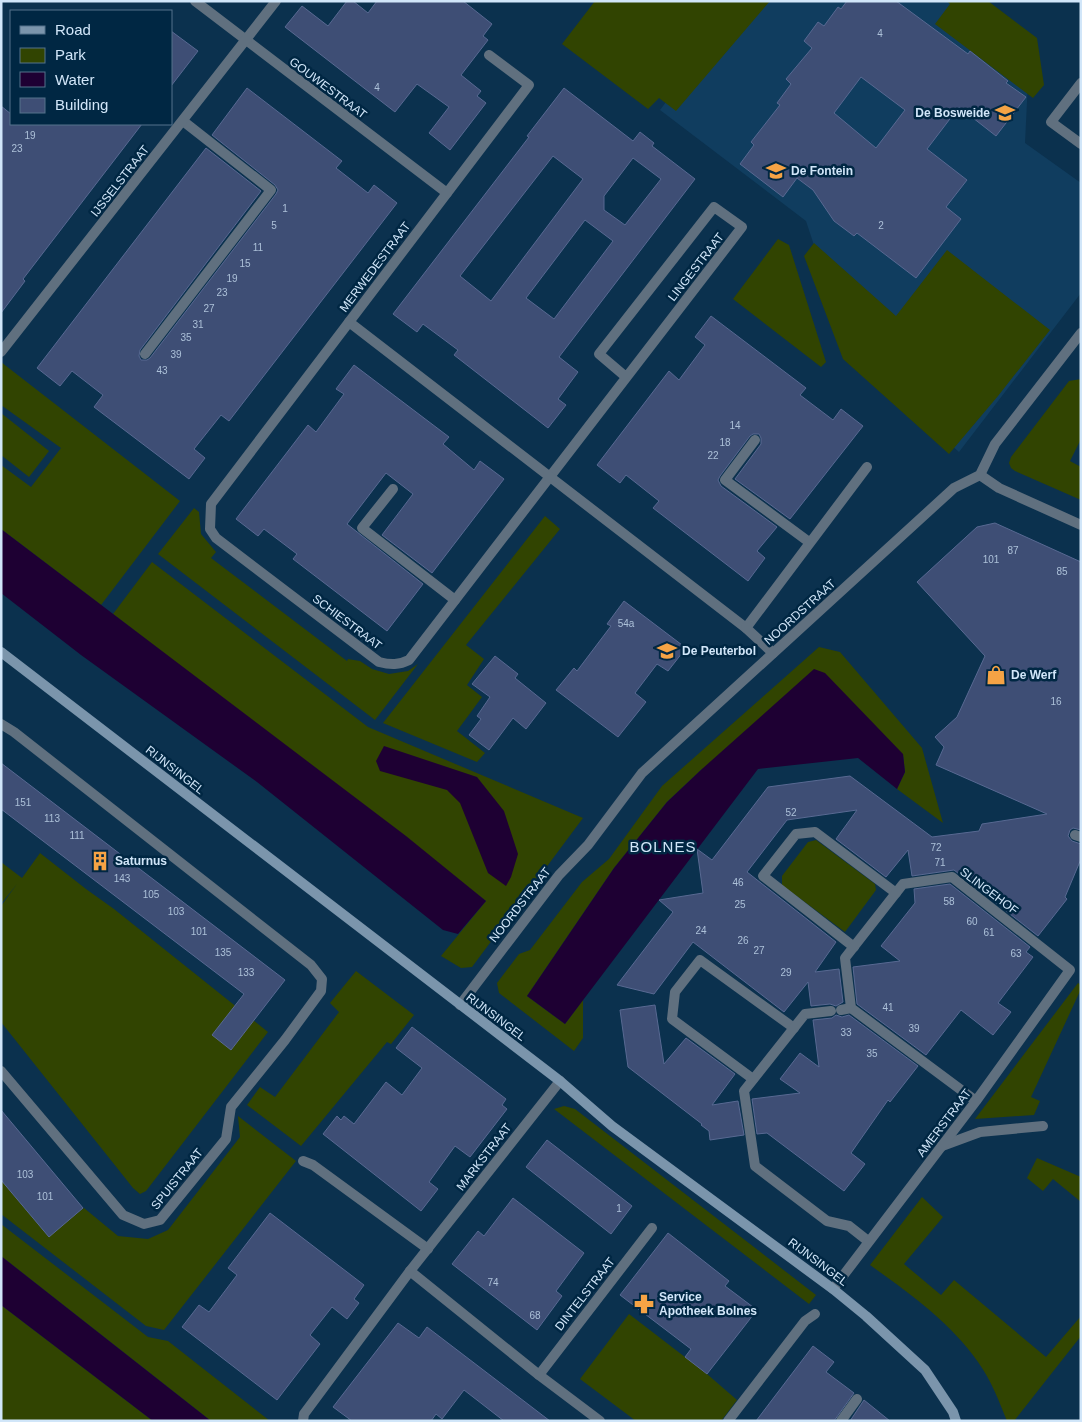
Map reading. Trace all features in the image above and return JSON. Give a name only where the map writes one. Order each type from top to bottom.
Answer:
[{"type":"street","name":"GOUWESTRAAT","points":[[195,1],[447,193]]},
{"type":"street","name":"IJSSELSTRAAT","points":[[1,352],[276,1]]},
{"type":"street","name":"MERWEDESTRAAT","points":[[211,504],[529,85],[489,55]]},
{"type":"street","points":[[1081,83],[1051,122],[1081,144]]},
{"type":"street","points":[[145,354],[271,190],[183,121]]},
{"type":"street","name":"LINGESTRAAT","points":[[549,477],[742,227],[714,207],[599,354],[626,377]]},
{"type":"street","points":[[349,322],[746,628],[773,653]]},
{"type":"street","points":[[1081,334],[995,444],[980,475],[999,488],[1081,525]]},
{"type":"street","points":[[755,440],[725,480],[809,542]]},
{"type":"street","points":[[746,628],[866,467]]},
{"type":"street","name":"NOORDSTRAAT","points":[[460,1005],[559,875],[588,845],[642,773],[954,488],[980,475]]},
{"type":"street","name":"SCHIESTRAAT","points":[[211,504],[210,530],[216,538],[379,662],[390,665],[401,664],[409,660],[549,477]]},
{"type":"street","points":[[393,488],[362,528],[455,600]]},
{"type":"street","name":"RIJNSINGEL","points":[[1,652],[560,1081],[612,1126],[833,1289],[866,1316],[924,1370],[953,1412],[956,1421]]},
{"type":"street","name":"SPUISTRAAT","points":[[1,724],[14,732],[311,965],[322,980],[321,991],[285,1040],[232,1106],[226,1138],[160,1220],[144,1224],[123,1215],[1,1070]]},
{"type":"street","points":[[854,947],[763,876],[796,834],[815,832],[896,893]]},
{"type":"street","name":"SLINGEHOF","points":[[841,1010],[845,958],[903,884],[952,877],[1070,970]]},
{"type":"street","points":[[754,1079],[672,1018],[675,992],[700,960],[794,1028]]},
{"type":"street","name":"AMERSTRAAT","points":[[833,1289],[976,1101],[1070,970]]},
{"type":"street","points":[[868,1241],[849,1226],[827,1221],[755,1166],[744,1091],[805,1014],[841,1010],[976,1101]]},
{"type":"street","name":"MARKSTRAAT","points":[[303,1421],[304,1414],[410,1271],[560,1081]]},
{"type":"street","points":[[942,1146],[980,1132],[1043,1126]]},
{"type":"street","points":[[303,1161],[313,1164],[428,1249]]},
{"type":"street","name":"DINTELSTRAAT","points":[[538,1375],[652,1228]]},
{"type":"street","points":[[410,1271],[538,1375],[600,1421]]},
{"type":"street","points":[[728,1421],[805,1321],[815,1314]]},
{"type":"street","points":[[841,1421],[857,1399]]},
{"type":"shaded area","points":[[742,1],[976,1],[1028,81],[1025,143],[1081,183],[1081,293],[959,452],[850,354],[806,221],[660,110]]},
{"type":"green space","points":[[595,1],[770,1],[676,111],[659,98],[648,109],[562,44]]},
{"type":"green space","points":[[947,1],[988,1],[1037,38],[1044,85],[1033,98],[935,24],[950,4]]},
{"type":"green space","points":[[778,239],[789,245],[826,362],[821,367],[733,299]]},
{"type":"green space","points":[[814,243],[896,316],[947,250],[1050,330],[949,454],[843,359],[804,256]]},
{"type":"green space","points":[[1,362],[180,501],[101,605],[1,529],[1,465],[31,487],[61,448],[1,405]]},
{"type":"green space","points":[[1081,379],[1081,439],[1070,461],[1081,467],[1081,500],[1015,471],[1009,463],[1011,457],[1069,381]]},
{"type":"green space","points":[[1,413],[49,451],[29,477],[1,455]]},
{"type":"green space","points":[[194,508],[199,512],[201,534],[216,552],[211,558],[347,661],[348,659],[360,661],[372,669],[389,674],[408,671],[418,664],[375,720],[158,554]]},
{"type":"green space","points":[[545,516],[560,529],[466,645],[484,659],[467,685],[482,697],[457,731],[485,753],[477,762],[383,723]]},
{"type":"green space","points":[[152,562],[368,727],[583,818],[472,967],[461,968],[441,956],[486,901],[113,614]]},
{"type":"green space","points":[[819,647],[840,652],[922,748],[943,823],[897,789],[905,772],[903,754],[702,769],[667,802],[614,868],[527,996],[565,1024],[583,1000],[583,1038],[574,1051],[499,993],[497,983],[519,954],[530,950],[582,882],[609,859],[662,786]]},
{"type":"green space","points":[[816,840],[875,884],[876,890],[845,932],[782,885],[782,876],[808,842]]},
{"type":"green space","points":[[40,853],[114,909],[268,1032],[146,1191],[140,1194],[133,1188],[1,1022],[1,906],[17,884],[1,904],[1,862],[22,878]]},
{"type":"green space","points":[[356,971],[414,1015],[391,1044],[387,1042],[301,1146],[247,1105],[260,1087],[275,1097],[339,1012],[330,1003]]},
{"type":"green space","points":[[1078,983],[1081,985],[1081,989],[1031,1097],[1040,1101],[1034,1115],[975,1119]]},
{"type":"green space","points":[[564,1106],[575,1109],[816,1295],[809,1304],[554,1109]]},
{"type":"green space","points":[[238,1116],[296,1161],[164,1330],[146,1326],[1,1214],[1,1180],[48,1236],[84,1208],[118,1236],[148,1239],[168,1230],[240,1137]]},
{"type":"green space","points":[[1037,1158],[1081,1177],[1081,1202],[1053,1179],[1043,1191],[1027,1178]]},
{"type":"green space","points":[[922,1197],[943,1217],[904,1264],[941,1295],[954,1280],[1046,1357],[1081,1316],[1081,1336],[1014,1421],[1007,1421],[983,1369],[955,1334],[914,1297],[870,1265]]},
{"type":"green space","points":[[1,1224],[148,1337],[168,1341],[270,1421],[211,1421],[1,1256]]},
{"type":"green space","points":[[1,1305],[153,1421],[1,1421]]},
{"type":"green space","points":[[629,1314],[707,1374],[737,1400],[721,1421],[636,1421],[580,1379]]},
{"type":"water","points":[[1,529],[406,836],[486,901],[458,934],[443,930],[257,782],[81,655],[1,593]]},
{"type":"water","points":[[814,669],[825,673],[903,754],[905,772],[897,789],[858,758],[758,769],[565,1024],[527,996],[614,868],[667,802]]},
{"type":"water","points":[[384,746],[477,777],[504,811],[518,854],[511,877],[506,886],[488,873],[460,803],[447,790],[380,771],[376,761]]},
{"type":"water","points":[[1,1256],[211,1421],[153,1421],[1,1305]]},
{"type":"building","points":[[347,1],[353,1],[368,13],[377,1],[463,1],[492,24],[483,36],[488,40],[461,75],[481,91],[477,96],[486,103],[450,150],[429,133],[449,107],[417,84],[395,112],[285,27],[302,6],[328,26]]},
{"type":"building","points":[[847,1],[896,1],[968,54],[970,51],[1008,81],[1006,83],[1026,97],[996,136],[959,107],[927,149],[967,180],[946,207],[961,219],[916,278],[857,233],[854,236],[834,221],[813,190],[797,178],[783,197],[740,164],[754,145],[751,142],[780,105],[777,103],[791,84],[786,79],[812,48],[804,41],[818,22],[824,26],[838,7],[841,9]],"holes":[[[861,77],[905,110],[876,148],[834,113]]]},
{"type":"building","points":[[172,32],[198,51],[172,85]]},
{"type":"building","points":[[247,88],[342,161],[336,168],[368,193],[374,185],[397,203],[229,421],[221,415],[194,449],[205,458],[189,479],[94,407],[103,395],[72,371],[60,386],[37,368],[206,148],[261,191],[140,350],[139,356],[141,360],[150,358],[276,194],[278,190],[275,185],[212,135]]},
{"type":"building","points":[[564,88],[633,141],[640,132],[654,143],[652,146],[695,179],[559,357],[578,372],[558,399],[566,405],[548,428],[454,355],[458,350],[423,324],[417,332],[393,314],[529,137],[527,136]],"holes":[[[553,156],[583,179],[491,301],[460,276]],[[633,158],[661,179],[625,225],[604,210],[604,196]],[[585,220],[613,241],[554,319],[526,298]]]},
{"type":"building","points":[[1,106],[10,113],[10,125],[141,125],[23,279],[25,281],[1,313]]},
{"type":"building","points":[[711,316],[806,388],[800,395],[833,420],[841,409],[863,426],[790,519],[735,479],[761,444],[759,434],[750,436],[720,476],[718,480],[721,486],[777,527],[757,551],[765,558],[748,581],[653,508],[659,501],[626,475],[620,483],[597,465],[669,371],[679,380],[705,345],[695,337]]},
{"type":"building","points":[[354,365],[449,437],[443,444],[474,470],[480,461],[504,479],[432,573],[382,535],[413,494],[386,473],[347,524],[423,584],[387,631],[293,559],[297,554],[264,529],[258,536],[236,519],[308,425],[316,432],[344,394],[336,389]]},
{"type":"building","points":[[995,523],[1081,562],[1081,830],[1073,828],[1068,836],[1072,841],[1081,844],[1081,859],[1065,897],[1067,899],[1038,936],[954,870],[912,876],[908,850],[886,877],[836,839],[857,810],[787,820],[747,872],[836,942],[815,972],[839,969],[843,1002],[836,1006],[830,1004],[811,1006],[808,982],[784,1012],[693,942],[654,994],[617,985],[673,912],[659,900],[703,893],[697,849],[712,860],[768,787],[850,776],[932,837],[979,831],[982,824],[1047,814],[936,765],[944,747],[935,737],[957,717],[985,656],[917,582],[977,527]]},
{"type":"building","points":[[624,601],[686,648],[668,671],[657,664],[635,693],[646,702],[618,737],[556,690],[574,668],[577,671],[611,626],[607,624]]},
{"type":"building","points":[[495,656],[518,674],[515,678],[546,703],[526,729],[513,718],[489,750],[469,735],[481,719],[477,716],[490,697],[472,684]]},
{"type":"building","name":"Saturnus","points":[[1,763],[285,980],[231,1050],[212,1035],[244,994],[1,809]]},
{"type":"building","points":[[950,884],[1030,947],[1026,952],[1033,957],[998,1003],[1011,1012],[993,1035],[961,1010],[926,1055],[857,1004],[853,967],[900,961],[881,946],[915,903],[914,889]]},
{"type":"building","points":[[655,1005],[664,1064],[686,1038],[735,1074],[712,1105],[738,1101],[744,1135],[710,1140],[709,1131],[702,1124],[628,1067],[620,1010]]},
{"type":"building","points":[[836,1015],[842,1017],[849,1015],[918,1066],[890,1102],[888,1100],[851,1153],[865,1164],[844,1191],[767,1133],[757,1134],[752,1099],[800,1093],[780,1079],[800,1053],[819,1067],[813,1020],[832,1018]]},
{"type":"building","points":[[412,1027],[506,1099],[502,1105],[507,1109],[470,1157],[455,1146],[429,1182],[438,1189],[421,1211],[323,1134],[337,1116],[341,1120],[344,1116],[354,1124],[386,1082],[402,1095],[422,1068],[396,1048]]},
{"type":"building","points":[[1,1110],[83,1208],[49,1237],[1,1180]]},
{"type":"building","points":[[547,1140],[632,1206],[611,1234],[526,1167]]},
{"type":"building","points":[[513,1198],[584,1253],[556,1291],[562,1296],[537,1330],[452,1264],[478,1231],[484,1236]]},
{"type":"building","points":[[270,1213],[364,1285],[354,1299],[359,1303],[347,1319],[332,1307],[310,1335],[320,1344],[277,1400],[182,1327],[199,1305],[209,1312],[237,1275],[228,1268]]},
{"type":"building","points":[[668,1233],[729,1281],[725,1286],[757,1310],[707,1374],[685,1357],[691,1349],[620,1295]]},
{"type":"building","points":[[398,1323],[419,1338],[427,1327],[550,1421],[504,1421],[464,1390],[442,1419],[436,1414],[431,1421],[352,1421],[333,1407]]},
{"type":"building","points":[[813,1346],[834,1362],[826,1372],[854,1393],[834,1421],[756,1421]]},
{"type":"building","points":[[864,1400],[890,1421],[850,1421]]},
{"type":"place","name":"De Bosweide","points":[[1005,113]]},
{"type":"place","name":"De Fontein","points":[[776,171]]},
{"type":"place","name":"De Peuterbol","points":[[667,651]]},
{"type":"place","name":"De Werf","points":[[996,675]]},
{"type":"place","name":"Saturnus","points":[[100,861]]},
{"type":"place","name":"Service Apotheek Bolnes","points":[[644,1304]]},
{"type":"district","name":"BOLNES","points":[[663,847]]}]
